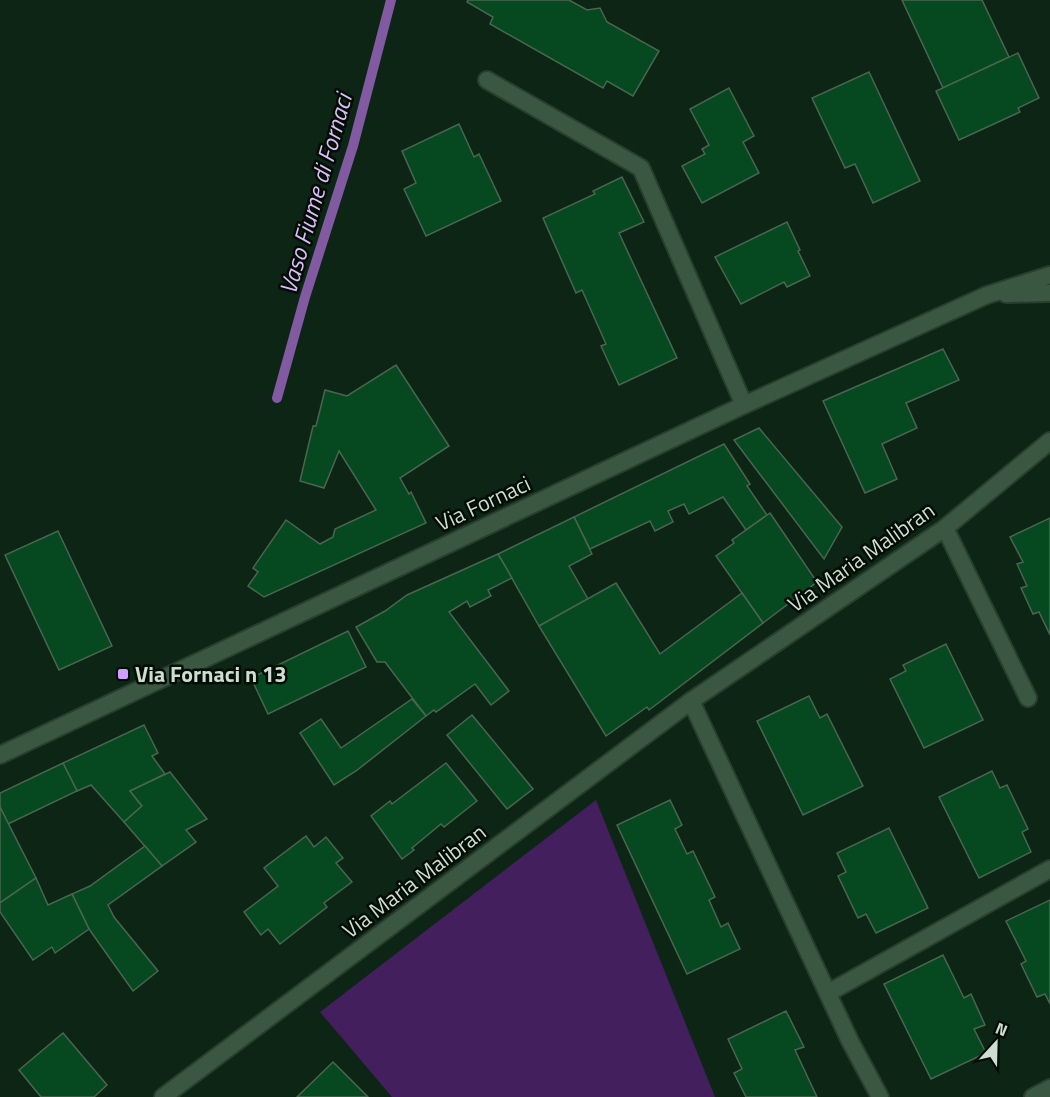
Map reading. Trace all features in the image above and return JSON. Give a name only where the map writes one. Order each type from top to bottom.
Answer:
[{"type":"street","points":[[487,80],[641,168],[744,405]]},
{"type":"street","name":"Via Fornaci","points":[[0,755],[744,405],[987,295],[1050,275]]},
{"type":"street","name":"Via Fornaci","points":[[987,295],[1050,293]]},
{"type":"street","name":"Via Maria Malibran","points":[[163,1097],[692,701],[945,528],[1050,441]]},
{"type":"street","points":[[945,528],[1028,698]]},
{"type":"street","points":[[692,701],[828,993],[880,1097]]},
{"type":"street","points":[[828,993],[1050,869]]},
{"type":"street","points":[[1033,1097],[1050,1088]]},
{"type":"shaded area","points":[[596,800],[715,1097],[392,1097],[320,1012]]},
{"type":"building","points":[[468,0],[569,0],[587,10],[600,8],[607,22],[659,51],[633,96],[607,81],[603,88],[490,24],[493,17],[467,2]]},
{"type":"building","points":[[902,0],[982,0],[1009,57],[943,88]]},
{"type":"building","points":[[1018,53],[1039,98],[1018,108],[1020,112],[959,140],[936,91]]},
{"type":"building","points":[[869,72],[920,181],[873,203],[855,164],[845,168],[812,98]]},
{"type":"building","points":[[729,88],[754,136],[743,142],[759,173],[702,203],[682,166],[705,154],[702,149],[709,145],[690,109]]},
{"type":"building","points":[[459,124],[474,157],[479,154],[501,201],[426,236],[404,189],[416,183],[402,151]]},
{"type":"building","points":[[622,177],[644,222],[619,233],[677,358],[619,385],[601,346],[606,344],[582,290],[576,293],[543,218],[595,194],[593,191]]},
{"type":"building","points":[[787,222],[810,276],[787,287],[784,282],[741,304],[715,257]]},
{"type":"building","points":[[943,349],[959,380],[906,403],[917,428],[882,444],[897,479],[865,493],[823,401]]},
{"type":"building","points":[[396,365],[449,446],[400,478],[409,494],[411,492],[426,523],[264,597],[248,586],[258,572],[253,568],[286,520],[320,544],[333,537],[335,529],[376,510],[339,451],[324,488],[300,481],[313,426],[316,426],[325,390],[347,396]]},
{"type":"building","points":[[759,428],[842,527],[824,559],[734,440]]},
{"type":"building","points":[[724,444],[750,484],[747,486],[767,515],[746,530],[723,497],[689,514],[684,504],[668,511],[673,522],[655,531],[650,521],[590,549],[574,517]]},
{"type":"building","points":[[770,513],[817,582],[763,623],[716,556],[734,543],[732,540]]},
{"type":"building","points":[[574,517],[592,554],[569,566],[588,599],[539,626],[498,554]]},
{"type":"building","points":[[1050,518],[1050,635],[1039,612],[1033,614],[1021,588],[1027,586],[1017,564],[1023,562],[1010,537]]},
{"type":"building","points":[[58,531],[112,646],[59,670],[5,555]]},
{"type":"building","points":[[498,554],[512,578],[488,590],[491,596],[470,607],[467,601],[449,612],[509,691],[491,705],[475,684],[436,712],[434,710],[426,716],[385,662],[377,662],[356,627],[385,611],[407,595]]},
{"type":"building","points":[[616,583],[660,654],[742,593],[763,623],[649,710],[647,707],[606,736],[539,626]]},
{"type":"building","points":[[348,631],[366,667],[268,714],[251,678]]},
{"type":"building","points":[[946,644],[983,720],[924,748],[890,679],[906,671],[903,665]]},
{"type":"building","points":[[809,696],[820,718],[827,714],[863,786],[803,815],[757,721]]},
{"type":"building","points":[[412,699],[426,716],[356,771],[334,785],[300,733],[321,719],[341,748]]},
{"type":"building","points":[[472,715],[533,789],[507,809],[447,735]]},
{"type":"building","points":[[144,725],[158,753],[152,756],[165,774],[130,791],[142,806],[124,822],[91,785],[77,791],[63,763]]},
{"type":"building","points":[[63,763],[77,791],[8,824],[0,807],[0,793]]},
{"type":"building","points":[[446,763],[477,801],[444,827],[441,824],[402,859],[371,816],[390,801],[392,804]]},
{"type":"building","points":[[992,771],[1000,788],[1007,785],[1028,829],[1022,832],[1031,852],[979,878],[939,797]]},
{"type":"building","points":[[170,772],[207,819],[186,830],[196,842],[162,866],[124,822],[142,806],[130,791]]},
{"type":"building","points":[[670,800],[682,825],[675,829],[687,854],[693,851],[715,897],[709,900],[721,927],[728,923],[740,949],[687,974],[617,825]]},
{"type":"building","points":[[0,807],[36,878],[0,903]]},
{"type":"building","points":[[889,828],[928,908],[876,933],[866,914],[858,918],[838,876],[846,872],[837,853]]},
{"type":"building","points":[[306,836],[314,847],[326,837],[343,858],[336,863],[352,882],[324,903],[327,907],[280,944],[268,929],[261,935],[244,912],[278,886],[264,868]]},
{"type":"building","points":[[145,846],[162,866],[108,905],[114,917],[158,971],[133,991],[89,929],[72,894],[90,886]]},
{"type":"building","points":[[36,878],[48,905],[72,894],[89,929],[55,953],[52,947],[33,960],[0,912],[0,903]]},
{"type":"building","points":[[1050,900],[1050,1004],[1045,994],[1037,997],[1021,964],[1026,961],[1006,921]]},
{"type":"building","points":[[943,955],[964,998],[971,994],[985,1025],[974,1029],[986,1053],[931,1079],[884,984]]},
{"type":"building","points":[[786,1011],[804,1047],[795,1050],[817,1097],[746,1097],[734,1073],[742,1069],[728,1039]]},
{"type":"building","points":[[63,1033],[107,1085],[94,1097],[41,1097],[19,1070]]},
{"type":"building","points":[[333,1062],[368,1097],[297,1097]]},
{"type":"waterway","name":"Vaso Fiume di Fornaci","points":[[277,398],[305,297],[353,146],[391,0]]},
{"type":"place","name":"Via Fornaci n 13","points":[[123,674]]}]
